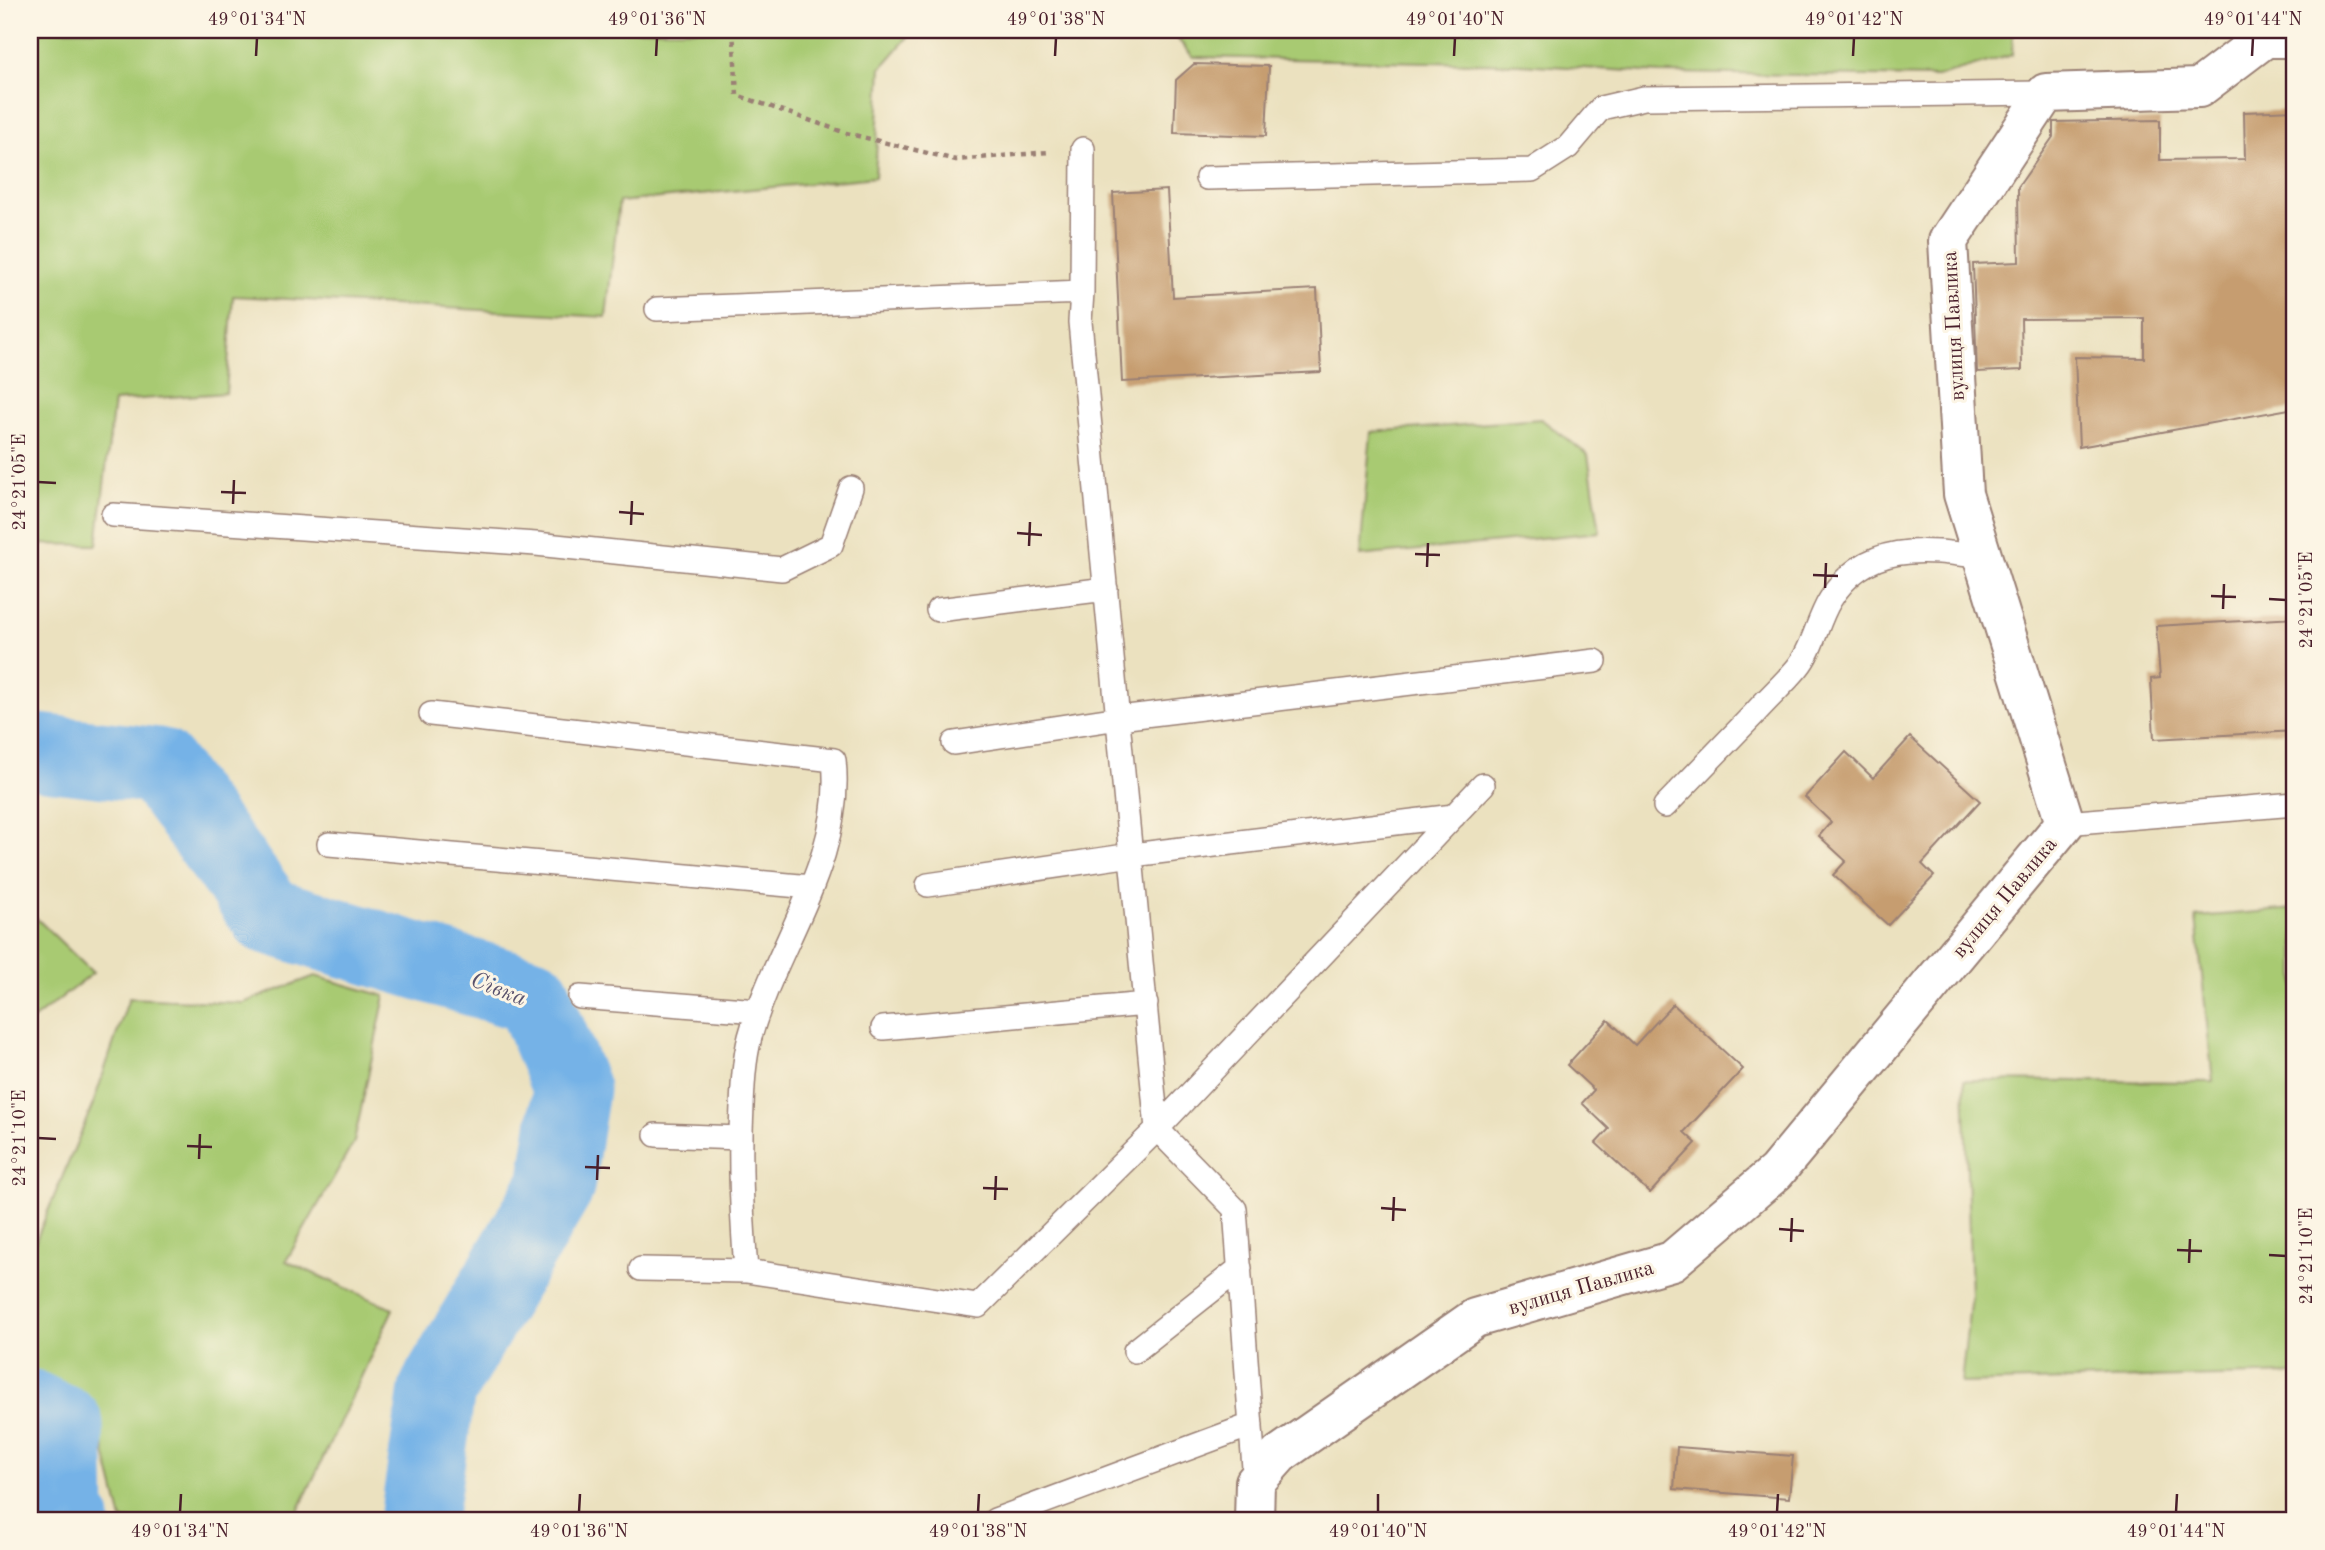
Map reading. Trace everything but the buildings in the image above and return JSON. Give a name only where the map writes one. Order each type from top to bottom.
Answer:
[{"type":"street","points":[[2046,93],[2199,88],[2265,38],[2295,38]]},
{"type":"street","name":"вулиця Павлика","points":[[1255,1482],[1280,1454],[1475,1318],[1672,1261],[1776,1172],[2065,822],[1963,494],[1948,241],[2046,93]]},
{"type":"street","points":[[1254,1520],[1255,1482]]},
{"type":"lane","points":[[1207,178],[1532,170],[1569,147],[1601,108],[1644,97],[2046,93]]},
{"type":"lane","points":[[1083,149],[1080,322],[1157,1129],[1236,1209],[1255,1482]]},
{"type":"lane","points":[[657,309],[1082,292]]},
{"type":"lane","points":[[113,515],[536,544],[782,569],[831,545],[851,488]]},
{"type":"lane","points":[[1665,806],[1800,665],[1829,601],[1845,580],[1867,565],[1910,550],[1982,557]]},
{"type":"lane","points":[[938,610],[1106,590]]},
{"type":"lane","points":[[954,743],[1119,718],[1595,662]]},
{"type":"lane","points":[[431,714],[834,760],[834,814],[811,887],[786,948],[763,994],[744,1066],[739,1161],[746,1271]]},
{"type":"lane","points":[[641,1269],[746,1271],[978,1307],[1157,1129],[1483,785]]},
{"type":"lane","points":[[2065,822],[2295,804]]},
{"type":"lane","points":[[929,885],[1132,855],[1454,816]]},
{"type":"lane","points":[[329,845],[811,887]]},
{"type":"lane","points":[[580,998],[758,1011]]},
{"type":"lane","points":[[883,1028],[1146,1004]]},
{"type":"lane","points":[[656,1135],[740,1138]]},
{"type":"lane","points":[[1135,1351],[1240,1268]]},
{"type":"lane","points":[[995,1520],[1251,1425]]},
{"type":"path","points":[[733,30],[737,95],[834,129],[956,160],[1083,149]]},
{"type":"green space","points":[[30,30],[473,30],[489,38],[515,30],[914,30],[881,68],[875,177],[619,202],[606,317],[233,296],[226,393],[114,401],[97,545],[30,544]]},
{"type":"green space","points":[[1170,30],[2013,30],[2012,55],[1937,77],[1660,73],[1520,64],[1193,57]]},
{"type":"green space","points":[[1541,419],[1588,455],[1600,532],[1360,556],[1371,432]]},
{"type":"green space","points":[[2295,909],[2295,1374],[1961,1383],[1971,1295],[1964,1080],[2213,1082],[2196,917]]},
{"type":"green space","points":[[30,912],[93,973],[30,1022]]},
{"type":"green space","points":[[315,976],[385,996],[354,1142],[286,1261],[393,1309],[294,1520],[122,1520],[92,1400],[30,1374],[30,1254],[93,1104],[129,998],[243,1003]]},
{"type":"waterway","name":"Сівка","points":[[30,751],[158,766],[269,916],[533,996],[571,1089],[556,1186],[437,1390],[418,1520]]},
{"type":"waterway","name":"Сівка","points":[[30,1408],[65,1425],[67,1513],[72,1520]]}]
